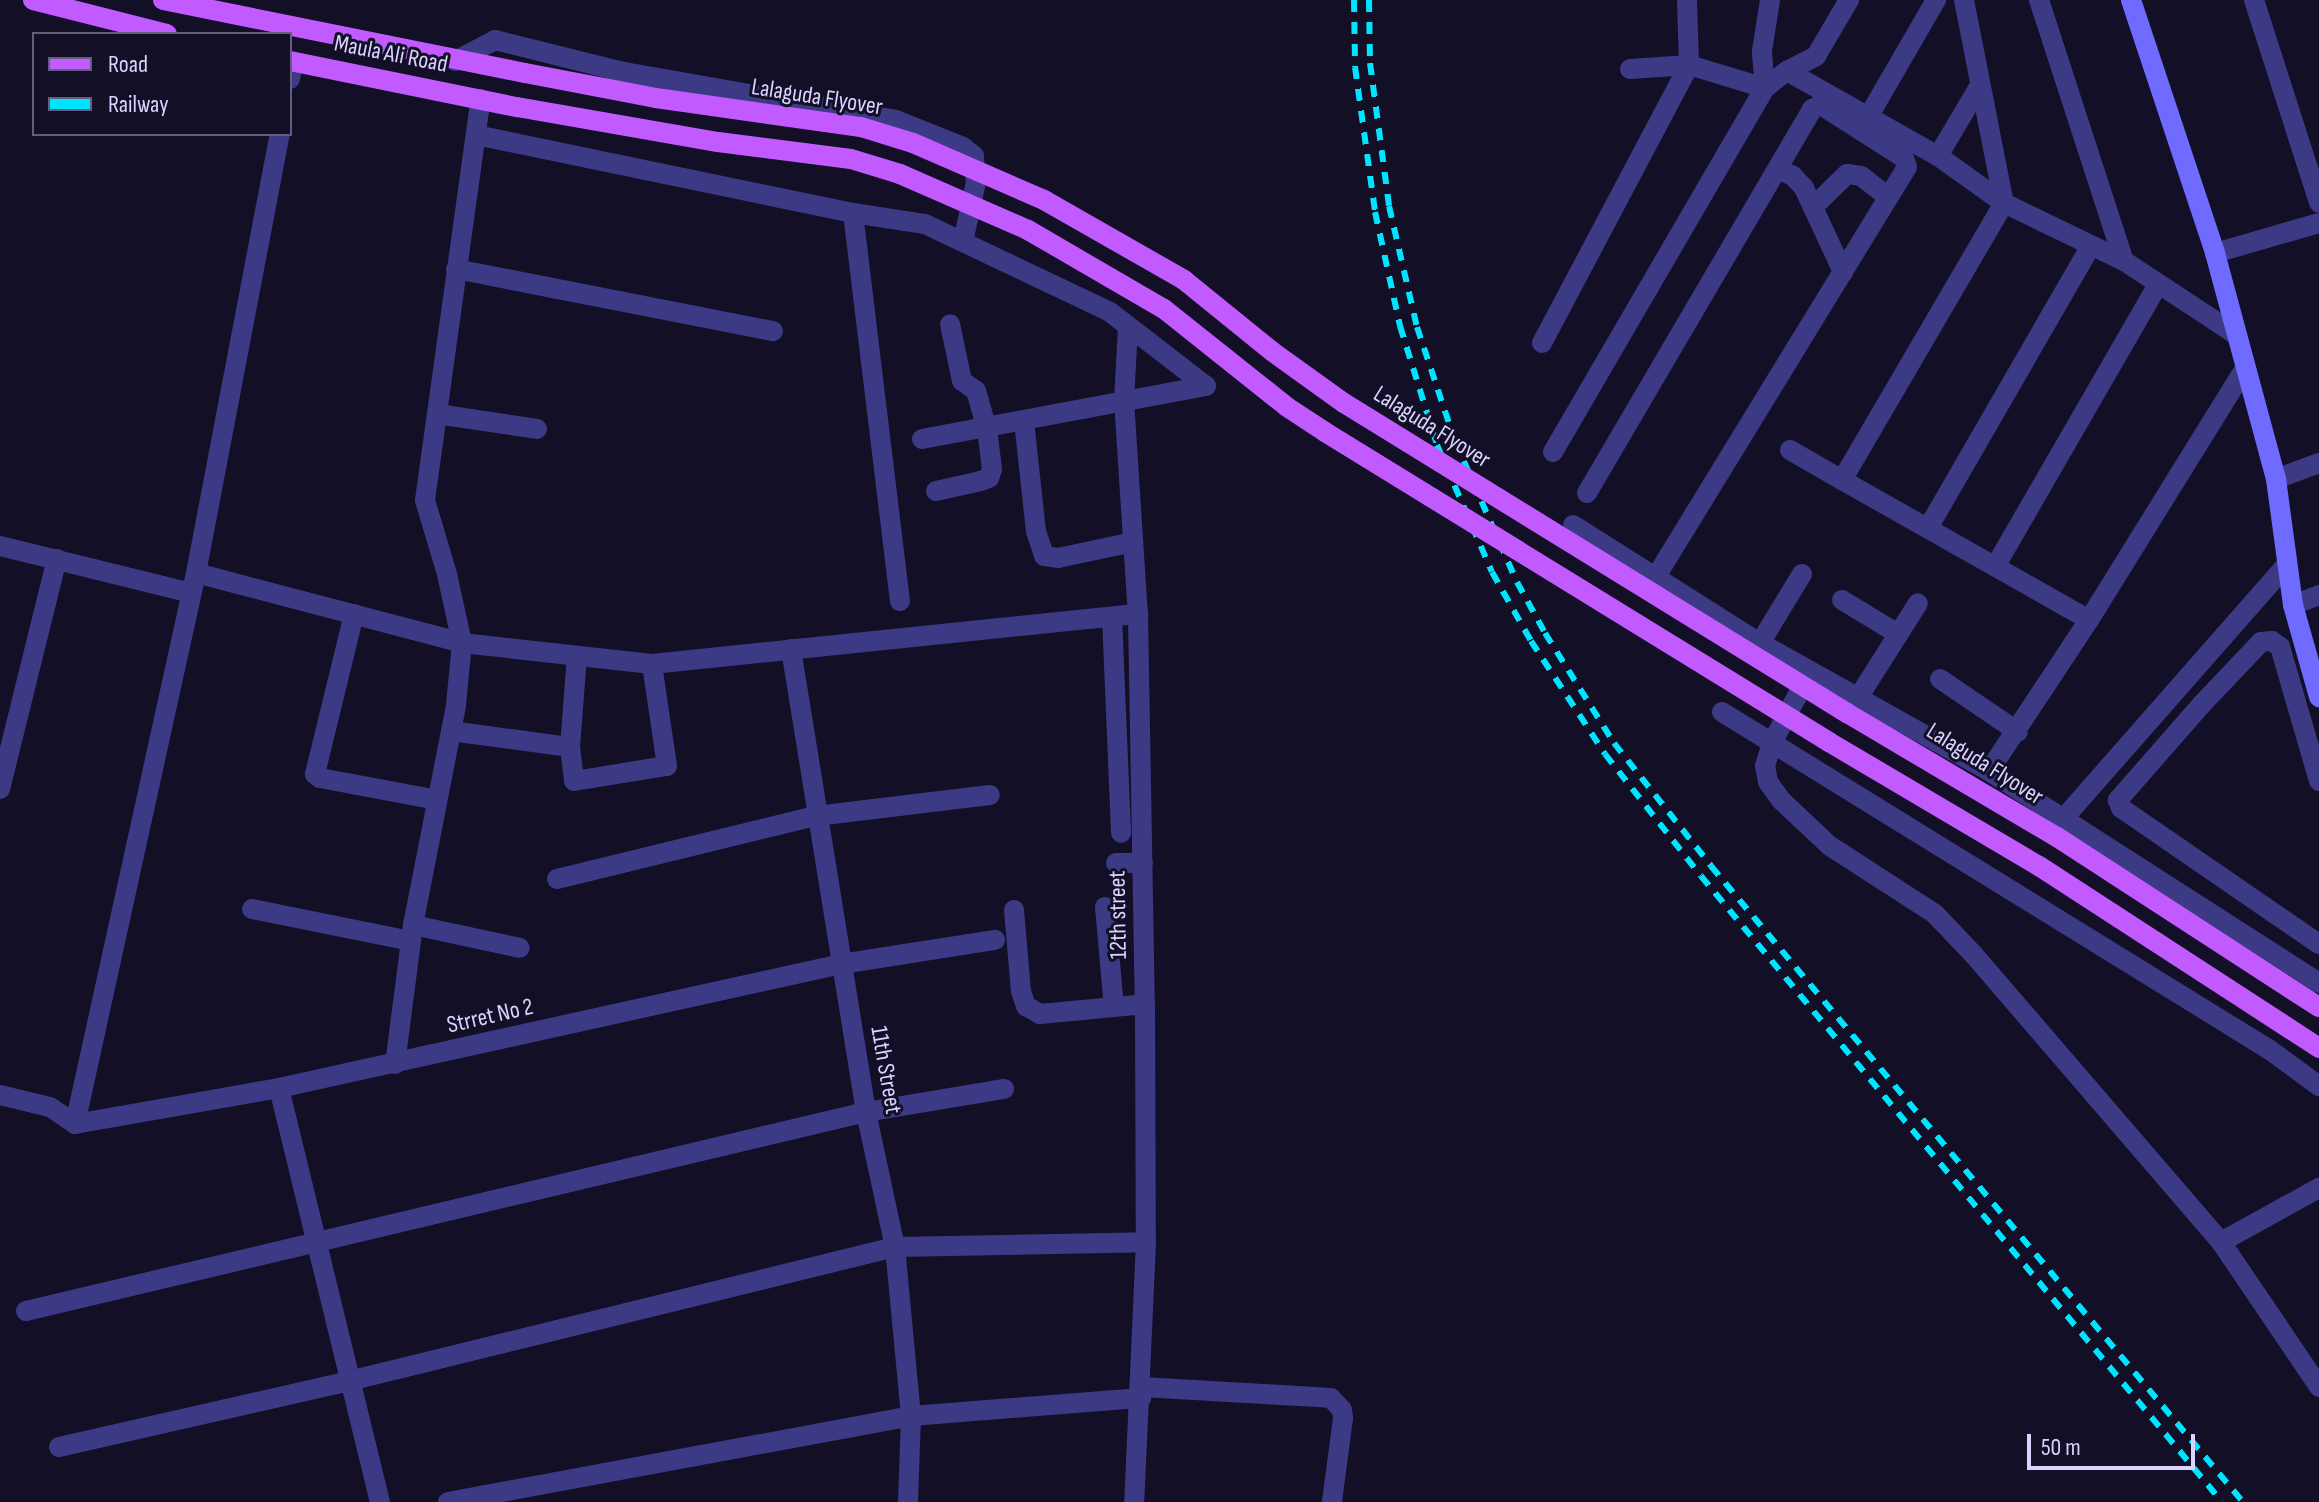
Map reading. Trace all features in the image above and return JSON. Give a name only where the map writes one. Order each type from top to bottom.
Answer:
[{"type":"main road","points":[[33,0],[159,32]]},
{"type":"main road","name":"Maula Ali Road","points":[[163,0],[455,61]]},
{"type":"main road","points":[[2131,0],[2215,253],[2244,370],[2276,479],[2293,605],[2319,697]]},
{"type":"main road","name":"Lalaguda Flyover","points":[[455,61],[656,98],[861,127],[913,143],[1044,200],[1184,280],[1273,352],[1344,403],[1794,681],[2057,837],[2319,1007]]},
{"type":"main road","name":"Maula Ali Road","points":[[292,68],[481,99]]},
{"type":"main road","points":[[481,99],[690,137],[851,159],[900,174],[1028,230],[1164,309],[1287,407],[1325,432],[1816,734],[2039,866],[2319,1048]]},
{"type":"street","points":[[1542,343],[1689,65],[1687,0]]},
{"type":"street","points":[[1765,88],[1762,51],[1770,0]]},
{"type":"street","points":[[1553,452],[1765,88],[1787,71],[1816,56],[1849,0]]},
{"type":"street","points":[[1867,119],[1936,0]]},
{"type":"street","points":[[1842,480],[2004,203],[1998,157],[1979,87],[1964,0]]},
{"type":"street","points":[[2039,0],[2124,261]]},
{"type":"street","points":[[2254,0],[2319,203]]},
{"type":"street","points":[[455,61],[495,40],[619,71],[896,120],[963,147],[974,156],[976,182],[963,242]]},
{"type":"street","points":[[1630,69],[1689,65],[1765,88]]},
{"type":"street","points":[[1787,71],[1867,119],[1938,156],[2004,203],[2124,261],[2235,334]]},
{"type":"street","points":[[1938,156],[1979,87]]},
{"type":"street","points":[[395,1064],[412,933],[451,731],[462,643],[447,574],[425,500],[481,99]]},
{"type":"street","points":[[1587,493],[1812,109],[1821,105],[1904,158],[1907,167],[1656,577]]},
{"type":"street","points":[[476,135],[853,213],[925,224],[1110,312],[1206,386],[922,439]]},
{"type":"street","points":[[0,1095],[50,1107],[75,1124],[194,583],[280,136]]},
{"type":"street","points":[[1778,169],[1793,176],[1804,188],[1843,272]]},
{"type":"street","points":[[1813,207],[1847,174],[1861,176],[1888,197]]},
{"type":"street","points":[[853,213],[900,601]]},
{"type":"street","points":[[2215,253],[2319,223]]},
{"type":"street","points":[[1928,528],[2090,247]]},
{"type":"street","points":[[456,269],[773,331]]},
{"type":"street","points":[[1996,565],[2158,284]]},
{"type":"street","points":[[936,491],[989,478],[992,469],[987,429],[976,391],[962,381],[950,324]]},
{"type":"street","name":"12th street","points":[[1128,327],[1124,400],[1138,614],[1145,1004],[1146,1242],[1134,1502]]},
{"type":"street","points":[[1989,771],[2018,732],[2244,370]]},
{"type":"street","points":[[437,414],[537,429]]},
{"type":"street","points":[[1024,421],[1036,531],[1044,556],[1058,558],[1133,542]]},
{"type":"street","points":[[1790,450],[2089,620]]},
{"type":"street","points":[[2276,479],[2319,463]]},
{"type":"street","points":[[1573,525],[1760,643],[1989,771],[2319,983]]},
{"type":"street","points":[[0,546],[354,614],[462,643],[652,664],[1138,614]]},
{"type":"street","points":[[0,789],[57,559]]},
{"type":"street","points":[[2064,818],[2287,564]]},
{"type":"street","points":[[1760,643],[1802,574]]},
{"type":"street","points":[[2293,605],[2319,595]]},
{"type":"street","points":[[1842,600],[1898,634]]},
{"type":"street","points":[[1858,698],[1918,603]]},
{"type":"street","points":[[354,614],[315,774],[320,778],[437,800]]},
{"type":"street","points":[[1112,617],[1121,833]]},
{"type":"street","points":[[2319,781],[2280,647],[2272,641],[2261,642],[2118,800],[2121,808],[2319,944]]},
{"type":"street","name":"11th Street","points":[[791,649],[866,1112],[895,1247],[911,1416],[908,1502]]},
{"type":"street","points":[[577,656],[570,747],[574,781],[667,766],[652,664]]},
{"type":"street","points":[[1810,672],[1772,743],[1765,766],[1768,782],[1782,801],[1830,846],[1935,914],[2037,1026],[2221,1242],[2310,1356],[2319,1387]]},
{"type":"street","points":[[1940,679],[2018,732]]},
{"type":"street","points":[[2186,679],[2202,704]]},
{"type":"street","points":[[1722,712],[2270,1050],[2319,1086]]},
{"type":"street","points":[[451,731],[570,747]]},
{"type":"street","points":[[557,879],[816,816],[990,795]]},
{"type":"street","points":[[1118,812],[1142,812]]},
{"type":"street","points":[[1116,863],[1143,863]]},
{"type":"street","points":[[1105,907],[1114,1007]]},
{"type":"street","points":[[252,909],[520,948]]},
{"type":"street","points":[[1014,910],[1021,991],[1026,1006],[1040,1014],[1145,1004]]},
{"type":"street","name":"Strret No 2","points":[[75,1124],[395,1064],[841,964],[995,940]]},
{"type":"street","points":[[279,1088],[380,1502]]},
{"type":"street","points":[[26,1311],[866,1112],[1004,1089]]},
{"type":"street","points":[[2221,1242],[2319,1188]]},
{"type":"street","points":[[59,1447],[349,1381],[895,1247],[1146,1242]]},
{"type":"street","points":[[448,1502],[911,1416],[1141,1392],[1331,1398],[1338,1403],[1343,1418],[1332,1502]]},
{"type":"railway","points":[[1354,0],[1355,67],[1375,212],[1400,326],[1437,445],[1492,572],[1531,641],[1605,754],[1701,876],[2222,1502]]},
{"type":"railway","points":[[1369,0],[1370,63],[1389,206],[1417,327],[1455,441],[1517,582],[1545,633],[1614,743],[1711,866],[2243,1502]]}]
